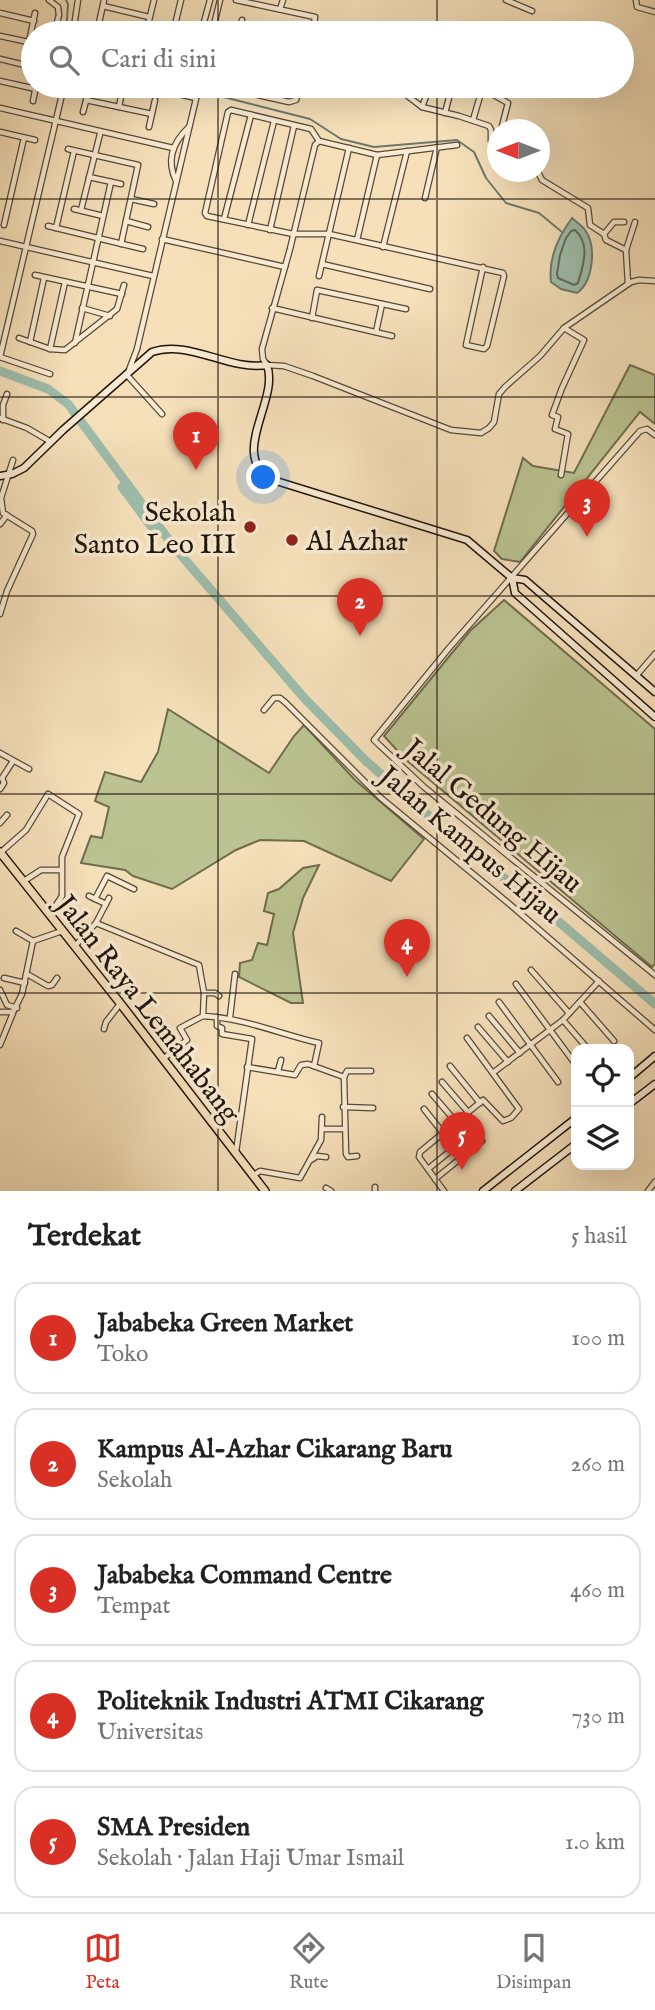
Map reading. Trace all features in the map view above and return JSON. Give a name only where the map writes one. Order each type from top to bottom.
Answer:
[{"type":"main road","name":"Jalan Raya Lemahabang","points":[[0,853],[265,1191]]},
{"type":"street","points":[[49,0],[58,7],[57,21]]},
{"type":"street","points":[[72,0],[75,13]]},
{"type":"street","points":[[74,21],[78,0]]},
{"type":"street","points":[[148,21],[154,0]]},
{"type":"street","points":[[176,21],[181,0]]},
{"type":"street","points":[[204,21],[210,0]]},
{"type":"street","points":[[215,21],[220,0]]},
{"type":"street","points":[[236,0],[317,18],[316,21]]},
{"type":"street","points":[[281,9],[283,0]]},
{"type":"street","points":[[506,0],[519,3],[532,11]]},
{"type":"street","points":[[636,2],[655,12]]},
{"type":"street","points":[[100,21],[104,3],[149,17]]},
{"type":"street","points":[[0,13],[34,20],[35,13]]},
{"type":"street","points":[[0,36],[21,41]]},
{"type":"street","points":[[0,59],[21,64]]},
{"type":"street","points":[[0,81],[21,84]]},
{"type":"street","points":[[50,374],[0,357],[61,98]]},
{"type":"street","points":[[119,107],[121,98]]},
{"type":"street","points":[[127,373],[137,349],[195,98]]},
{"type":"street","points":[[271,98],[289,102],[297,98]]},
{"type":"street","points":[[412,98],[422,107],[487,126]]},
{"type":"street","points":[[422,107],[425,98]]},
{"type":"street","points":[[445,113],[449,98]]},
{"type":"street","points":[[473,120],[479,98]]},
{"type":"street","points":[[499,98],[508,103],[504,119]]},
{"type":"street","points":[[83,113],[86,100],[152,114]]},
{"type":"street","points":[[149,127],[155,100]]},
{"type":"street","points":[[0,108],[173,148]]},
{"type":"street","points":[[457,145],[377,155],[319,141],[311,130],[233,110],[228,112],[205,213],[207,216],[293,234],[329,234],[483,267],[503,273],[505,276],[484,349],[466,345],[483,267]]},
{"type":"street","points":[[224,219],[251,115]]},
{"type":"street","points":[[248,225],[274,120]]},
{"type":"street","points":[[270,230],[295,126]]},
{"type":"street","points":[[176,182],[172,174],[173,148],[178,137],[190,127]]},
{"type":"street","points":[[0,139],[1,132],[35,140]]},
{"type":"street","points":[[81,211],[100,134]]},
{"type":"street","points":[[4,225],[3,215],[24,138]]},
{"type":"street","points":[[319,141],[314,145],[285,267],[261,349],[267,365],[269,385],[254,447],[255,462],[262,472],[273,480],[462,537],[512,578],[525,580],[655,692]]},
{"type":"street","points":[[425,198],[437,147]]},
{"type":"street","points":[[320,276],[349,148]]},
{"type":"street","points":[[56,228],[71,150],[138,165],[121,244]]},
{"type":"street","points":[[383,247],[407,151]]},
{"type":"street","points":[[357,240],[377,155]]},
{"type":"street","points":[[89,177],[121,184]]},
{"type":"street","points":[[75,343],[111,182]]},
{"type":"street","points":[[545,182],[587,208],[590,225],[604,234],[606,240],[626,250]]},
{"type":"street","points":[[131,199],[154,204]]},
{"type":"street","points":[[74,209],[103,216]]},
{"type":"street","points":[[126,221],[148,227]]},
{"type":"street","points":[[604,234],[614,222],[624,222]]},
{"type":"street","points":[[628,285],[626,250],[635,222]]},
{"type":"street","points":[[48,226],[144,249]]},
{"type":"street","points":[[162,239],[285,267]]},
{"type":"street","points":[[0,241],[153,276]]},
{"type":"street","points":[[322,264],[430,289]]},
{"type":"street","points":[[35,275],[122,294]]},
{"type":"street","points":[[30,342],[44,278]]},
{"type":"street","points":[[4,475],[24,468],[127,373],[152,352],[163,348],[174,348],[244,365],[279,365],[451,430],[481,433],[494,422],[502,389],[540,356],[564,328],[628,285],[639,280],[655,281]]},
{"type":"street","points":[[50,349],[65,282]]},
{"type":"street","points":[[19,338],[62,352],[110,316],[118,306],[124,285]]},
{"type":"street","points":[[312,318],[317,290],[406,309]]},
{"type":"street","points":[[376,332],[382,304]]},
{"type":"street","points":[[82,308],[110,316]]},
{"type":"street","points":[[272,309],[392,336]]},
{"type":"street","points":[[561,475],[568,434],[555,429],[558,417],[552,415],[584,340],[564,328]]},
{"type":"street","points":[[127,373],[162,414]]},
{"type":"street","points":[[7,394],[2,419],[51,442]]},
{"type":"street","points":[[512,578],[640,431],[647,429],[655,435]]},
{"type":"street","points":[[0,614],[7,591],[33,534],[3,513],[1,501],[4,475],[13,460]]},
{"type":"street","points":[[0,524],[7,515]]},
{"type":"street","points":[[512,578],[515,593],[655,717]]},
{"type":"street","name":"Jalal Gedung Hijau","points":[[512,578],[449,648],[375,741],[424,786],[655,975]]},
{"type":"street","points":[[636,676],[655,654]]},
{"type":"street","name":"Jalan Kampus Hijau","points":[[264,710],[274,698],[280,698],[381,798],[655,1030]]},
{"type":"street","points":[[0,753],[29,769]]},
{"type":"street","points":[[0,789],[4,783],[2,778],[13,761]]},
{"type":"street","points":[[0,853],[26,830],[48,794],[79,814],[62,856],[62,897],[50,914]]},
{"type":"street","points":[[0,823],[7,815]]},
{"type":"street","points":[[23,881],[41,870],[61,870]]},
{"type":"street","points":[[95,899],[107,876],[134,889]]},
{"type":"street","points":[[89,896],[106,904]]},
{"type":"street","points":[[75,946],[96,923],[109,898]]},
{"type":"street","points":[[96,923],[199,965],[204,993],[203,1016]]},
{"type":"street","points":[[33,941],[62,930]]},
{"type":"street","points":[[16,931],[33,941]]},
{"type":"street","points":[[0,1045],[25,983],[33,941]]},
{"type":"street","points":[[531,970],[569,1013]]},
{"type":"street","points":[[27,974],[48,986],[57,978]]},
{"type":"street","points":[[230,1017],[235,974]]},
{"type":"street","points":[[4,978],[25,983]]},
{"type":"street","points":[[494,1072],[564,1020],[599,981]]},
{"type":"street","points":[[516,984],[571,1058]]},
{"type":"street","points":[[0,990],[7,1005],[15,1010]]},
{"type":"street","points":[[204,993],[215,993],[219,996]]},
{"type":"street","points":[[499,1002],[558,1082]]},
{"type":"street","points":[[580,1002],[614,1041]]},
{"type":"street","points":[[104,1030],[106,1022],[120,1003]]},
{"type":"street","points":[[0,1012],[15,1010]]},
{"type":"street","points":[[163,1059],[187,1040],[180,1028],[203,1016],[230,1017],[280,1034],[319,1043],[314,1066]]},
{"type":"street","points":[[489,1016],[520,1053]]},
{"type":"street","points":[[217,1017],[217,1027],[222,1028],[222,1034],[253,1040],[236,1153]]},
{"type":"street","points":[[564,1020],[584,1044]]},
{"type":"street","points":[[478,1027],[508,1062]]},
{"type":"street","points":[[444,1191],[419,1157],[420,1152],[485,1100],[503,1121],[518,1111],[519,1106],[467,1038]]},
{"type":"street","points":[[634,1074],[655,1056]]},
{"type":"street","points":[[278,1071],[281,1060]]},
{"type":"street","points":[[247,1067],[295,1075],[301,1065],[314,1066],[344,1077]]},
{"type":"street","points":[[450,1066],[480,1103]]},
{"type":"street","points":[[357,1156],[346,1156],[344,1077],[347,1071],[371,1071]]},
{"type":"street","points":[[442,1083],[468,1112]]},
{"type":"street","points":[[634,1100],[655,1084]]},
{"type":"street","points":[[432,1094],[456,1122]]},
{"type":"street","points":[[344,1107],[373,1108]]},
{"type":"street","points":[[424,1110],[443,1133]]},
{"type":"street","points":[[302,1176],[320,1143],[322,1118]]},
{"type":"street","points":[[483,1191],[571,1122]]},
{"type":"street","points":[[321,1129],[344,1129]]},
{"type":"street","points":[[428,1169],[476,1130]]},
{"type":"street","points":[[435,1179],[482,1141]]},
{"type":"street","points":[[515,1191],[571,1148]]},
{"type":"street","points":[[253,1176],[260,1171],[300,1178],[313,1158],[326,1157]]},
{"type":"street","points":[[648,1191],[655,1182]]},
{"type":"green space","points":[[630,365],[655,375],[655,424],[640,412],[520,562],[502,559],[494,551],[523,458],[533,466],[574,473]]},
{"type":"green space","points":[[504,600],[655,729],[655,964],[652,967],[405,759],[384,736],[470,631]]},
{"type":"green space","points":[[168,709],[269,773],[304,725],[355,780],[424,839],[391,881],[304,841],[260,840],[236,850],[172,889],[133,876],[125,870],[81,863],[91,836],[102,838],[109,807],[95,801],[105,772],[141,782],[158,752]]},
{"type":"green space","points":[[319,865],[303,898],[293,933],[303,1003],[291,1003],[239,977],[240,963],[252,960],[258,943],[267,945],[274,914],[264,911],[268,893],[279,889],[303,868]]},
{"type":"water","points":[[572,218],[589,237],[592,254],[587,281],[577,293],[561,289],[551,282],[550,273],[555,248]]},
{"type":"waterway","points":[[66,0],[67,21]]},
{"type":"waterway","points":[[227,98],[310,119],[341,139],[374,147],[457,140],[474,152],[486,178],[506,203],[539,213],[562,232]]},
{"type":"waterway","points":[[0,371],[48,389],[68,404],[174,547],[305,699],[366,761],[481,861],[531,898],[655,1004]]},
{"type":"waterway","points":[[122,487],[151,526]]},
{"type":"place","name":"Jababeka Green Market","points":[[196,470]]},
{"type":"place","name":"Sekolah Santo Leo III","points":[[250,527]]},
{"type":"place","name":"Jababeka Command Centre","points":[[587,537]]},
{"type":"place","name":"Al Azhar","points":[[292,540]]},
{"type":"place","name":"Kampus Al-Azhar Cikarang Baru","points":[[360,636]]},
{"type":"place","name":"Politeknik Industri ATMI Cikarang","points":[[407,977]]},
{"type":"place","name":"SMA Presiden","points":[[462,1170]]}]
